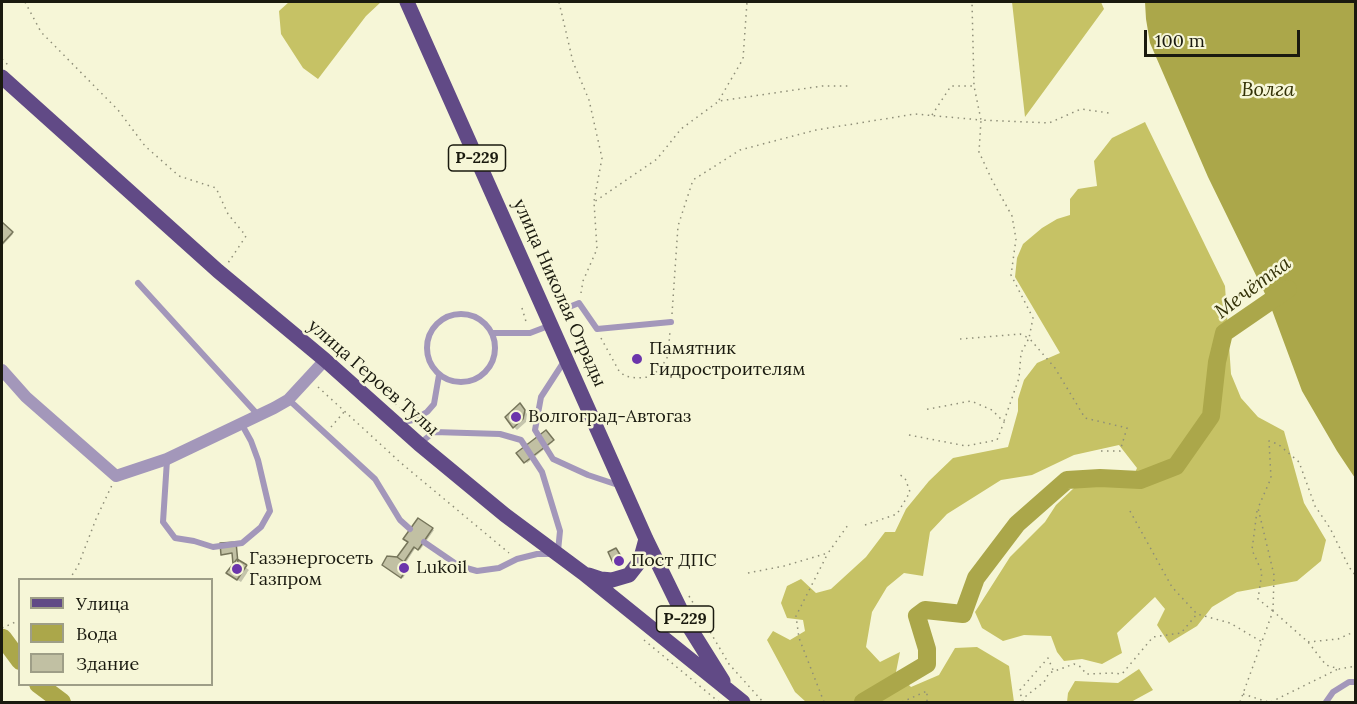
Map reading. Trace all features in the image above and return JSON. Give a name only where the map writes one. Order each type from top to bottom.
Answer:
[{"type":"main road","name":"улица Николая Отрады","points":[[407,2],[567,357],[646,539],[688,625],[733,700]]},
{"type":"main road","name":"улица Героев Тулы","points":[[6,72],[218,271],[325,360],[419,444],[505,515],[583,573],[733,700]]},
{"type":"main road","points":[[583,573],[612,580],[629,574],[640,561],[646,539]]},
{"type":"street","points":[[2,370],[26,397],[116,476],[167,459],[288,400],[310,379],[325,360]]},
{"type":"lane","points":[[138,283],[259,416]]},
{"type":"lane","points":[[564,309],[579,303],[597,328],[671,322]]},
{"type":"lane","points":[[461,313],[474,315],[485,322],[493,333],[496,346],[494,359],[488,371],[477,379],[464,383],[451,381],[439,375],[430,364],[427,351],[429,336],[436,324],[448,316],[461,313]]},
{"type":"lane","points":[[493,333],[530,333],[552,325]]},
{"type":"lane","points":[[567,357],[541,397],[535,430],[553,459],[588,475],[622,486]]},
{"type":"lane","points":[[396,424],[413,420],[428,412],[434,404],[439,375]]},
{"type":"lane","points":[[288,400],[375,479],[400,519],[410,529]]},
{"type":"lane","points":[[167,459],[163,522],[175,538],[213,547],[242,543],[261,527],[270,511],[258,459],[241,423]]},
{"type":"lane","points":[[419,444],[434,432],[500,434],[521,440],[542,472],[560,531],[557,554],[537,554],[517,559],[499,568],[477,571],[459,566],[424,542]]},
{"type":"lane","points":[[1326,702],[1333,692],[1349,682],[1356,682]]},
{"type":"path","points":[[25,2],[41,32],[118,110],[145,146],[179,176],[216,188],[228,214],[246,236],[229,262],[218,271]]},
{"type":"path","points":[[559,2],[573,62],[589,100],[602,158],[594,202],[597,249],[583,281],[579,303]]},
{"type":"path","points":[[594,202],[657,159],[681,129],[719,101],[743,59],[747,2]]},
{"type":"path","points":[[909,435],[966,446],[997,440],[1019,378],[1020,353],[1029,338],[1033,318],[1011,275],[1016,239],[1012,216],[979,152],[981,120],[974,86],[972,2]]},
{"type":"path","points":[[2,59],[6,72]]},
{"type":"path","points":[[719,101],[822,86],[850,86]]},
{"type":"path","points":[[932,115],[951,86],[974,86]]},
{"type":"path","points":[[597,328],[604,346],[619,371],[625,376],[650,377],[661,368],[669,349],[678,226],[693,180],[740,150],[816,130],[915,114],[1049,123],[1081,109],[1109,113]]},
{"type":"path","points":[[522,308],[530,333]]},
{"type":"path","points":[[960,339],[1020,334],[1029,338],[1055,368],[1085,418],[1127,428],[1120,451],[1101,451]]},
{"type":"path","points":[[310,379],[401,463],[517,559]]},
{"type":"path","points":[[371,383],[413,420]]},
{"type":"path","points":[[923,410],[971,401],[992,410],[1004,422]]},
{"type":"path","points":[[326,434],[344,412]]},
{"type":"path","points":[[1339,669],[1326,665],[1308,642],[1258,599],[1262,572],[1252,550],[1258,508],[1271,478],[1269,441],[1278,444],[1299,462],[1315,506],[1330,528],[1349,567],[1356,576]]},
{"type":"path","points":[[865,525],[897,514],[910,492],[905,478],[897,473]]},
{"type":"path","points":[[70,578],[78,566],[116,476]]},
{"type":"path","points":[[1240,702],[1274,611],[1275,575],[1258,508]]},
{"type":"path","points":[[1130,511],[1172,587],[1197,614],[1230,622],[1263,643]]},
{"type":"path","points":[[824,702],[799,638],[796,616],[828,553],[848,525]]},
{"type":"path","points":[[748,573],[784,566],[828,553]]},
{"type":"path","points":[[690,597],[729,664],[763,702]]},
{"type":"path","points":[[1023,702],[1026,696],[1044,682],[1049,673],[1074,664],[1081,667],[1086,674],[1122,674],[1153,637],[1181,633],[1197,614]]},
{"type":"path","points":[[2,628],[18,621]]},
{"type":"path","points":[[1308,642],[1338,639],[1356,631]]},
{"type":"path","points":[[639,635],[733,700]]},
{"type":"path","points":[[1023,702],[1020,690],[1048,658],[1053,672]]},
{"type":"path","points":[[1243,694],[1269,702],[1339,669],[1356,666]]},
{"type":"path","points":[[902,702],[927,691],[927,702]]},
{"type":"shaded area","points":[[289,2],[381,2],[366,16],[318,79],[303,68],[281,34],[279,11]]},
{"type":"shaded area","points":[[1012,2],[1101,2],[1104,9],[1025,117]]},
{"type":"shaded area","points":[[1145,122],[1225,286],[1231,374],[1241,398],[1258,417],[1284,431],[1304,503],[1326,540],[1321,561],[1297,581],[1237,592],[1212,607],[1197,626],[1169,643],[1157,625],[1165,609],[1155,597],[1117,633],[1122,653],[1102,664],[1082,659],[1064,661],[1057,652],[1051,636],[1024,635],[1003,641],[982,628],[975,612],[1010,557],[1045,522],[1056,505],[1075,487],[1101,484],[1129,487],[1137,468],[1119,445],[1074,455],[1032,475],[1001,480],[947,514],[930,532],[923,576],[904,573],[887,587],[872,612],[866,647],[880,662],[900,652],[896,672],[911,687],[939,675],[955,648],[977,647],[1009,666],[1014,702],[806,702],[795,692],[767,640],[773,631],[790,640],[805,631],[803,620],[787,618],[781,603],[787,586],[801,579],[816,593],[831,589],[866,557],[885,532],[895,532],[906,509],[929,481],[953,458],[1008,447],[1024,380],[1037,363],[1060,353],[1015,277],[1017,258],[1023,244],[1042,228],[1057,219],[1070,215],[1070,199],[1078,189],[1097,186],[1094,161],[1112,138]]},
{"type":"shaded area","points":[[1139,669],[1153,690],[1131,702],[1067,702],[1068,693],[1075,681],[1118,683]]},
{"type":"water","name":"Волга","points":[[1145,2],[1355,2],[1355,478],[1302,391],[1269,302],[1208,177],[1150,43]]},
{"type":"building","points":[[2,222],[13,232],[2,244]]},
{"type":"building","points":[[520,403],[525,410],[523,419],[513,428],[505,417]]},
{"type":"building","points":[[546,430],[554,440],[524,463],[516,453]]},
{"type":"building","points":[[418,518],[433,528],[418,550],[414,547],[404,562],[397,557],[408,542],[403,539]]},
{"type":"building","points":[[236,542],[238,563],[233,564],[232,553],[221,555],[220,543]]},
{"type":"building","points":[[616,548],[622,558],[613,563],[608,552]]},
{"type":"building","points":[[387,556],[397,557],[404,562],[407,568],[401,578],[382,565]]},
{"type":"building","points":[[237,559],[247,565],[237,580],[226,573]]},
{"type":"waterway","name":"Мечётка","points":[[863,702],[927,664],[927,649],[917,616],[925,610],[963,614],[976,578],[1017,524],[1067,480],[1100,478],[1140,480],[1176,466],[1211,416],[1217,362],[1224,333],[1288,289]]},
{"type":"waterway","name":"Мечётка","points":[[3,638],[18,658]]},
{"type":"waterway","name":"Мечётка","points":[[41,686],[62,702]]},
{"type":"place","name":"Памятник Гидростроителям","points":[[637,359]]},
{"type":"place","name":"Волгоград-Автогаз","points":[[516,417]]},
{"type":"place","name":"Пост ДПС","points":[[619,561]]},
{"type":"place","name":"Lukoil","points":[[404,568]]},
{"type":"place","name":"Газэнергосеть Газпром","points":[[237,569]]}]
